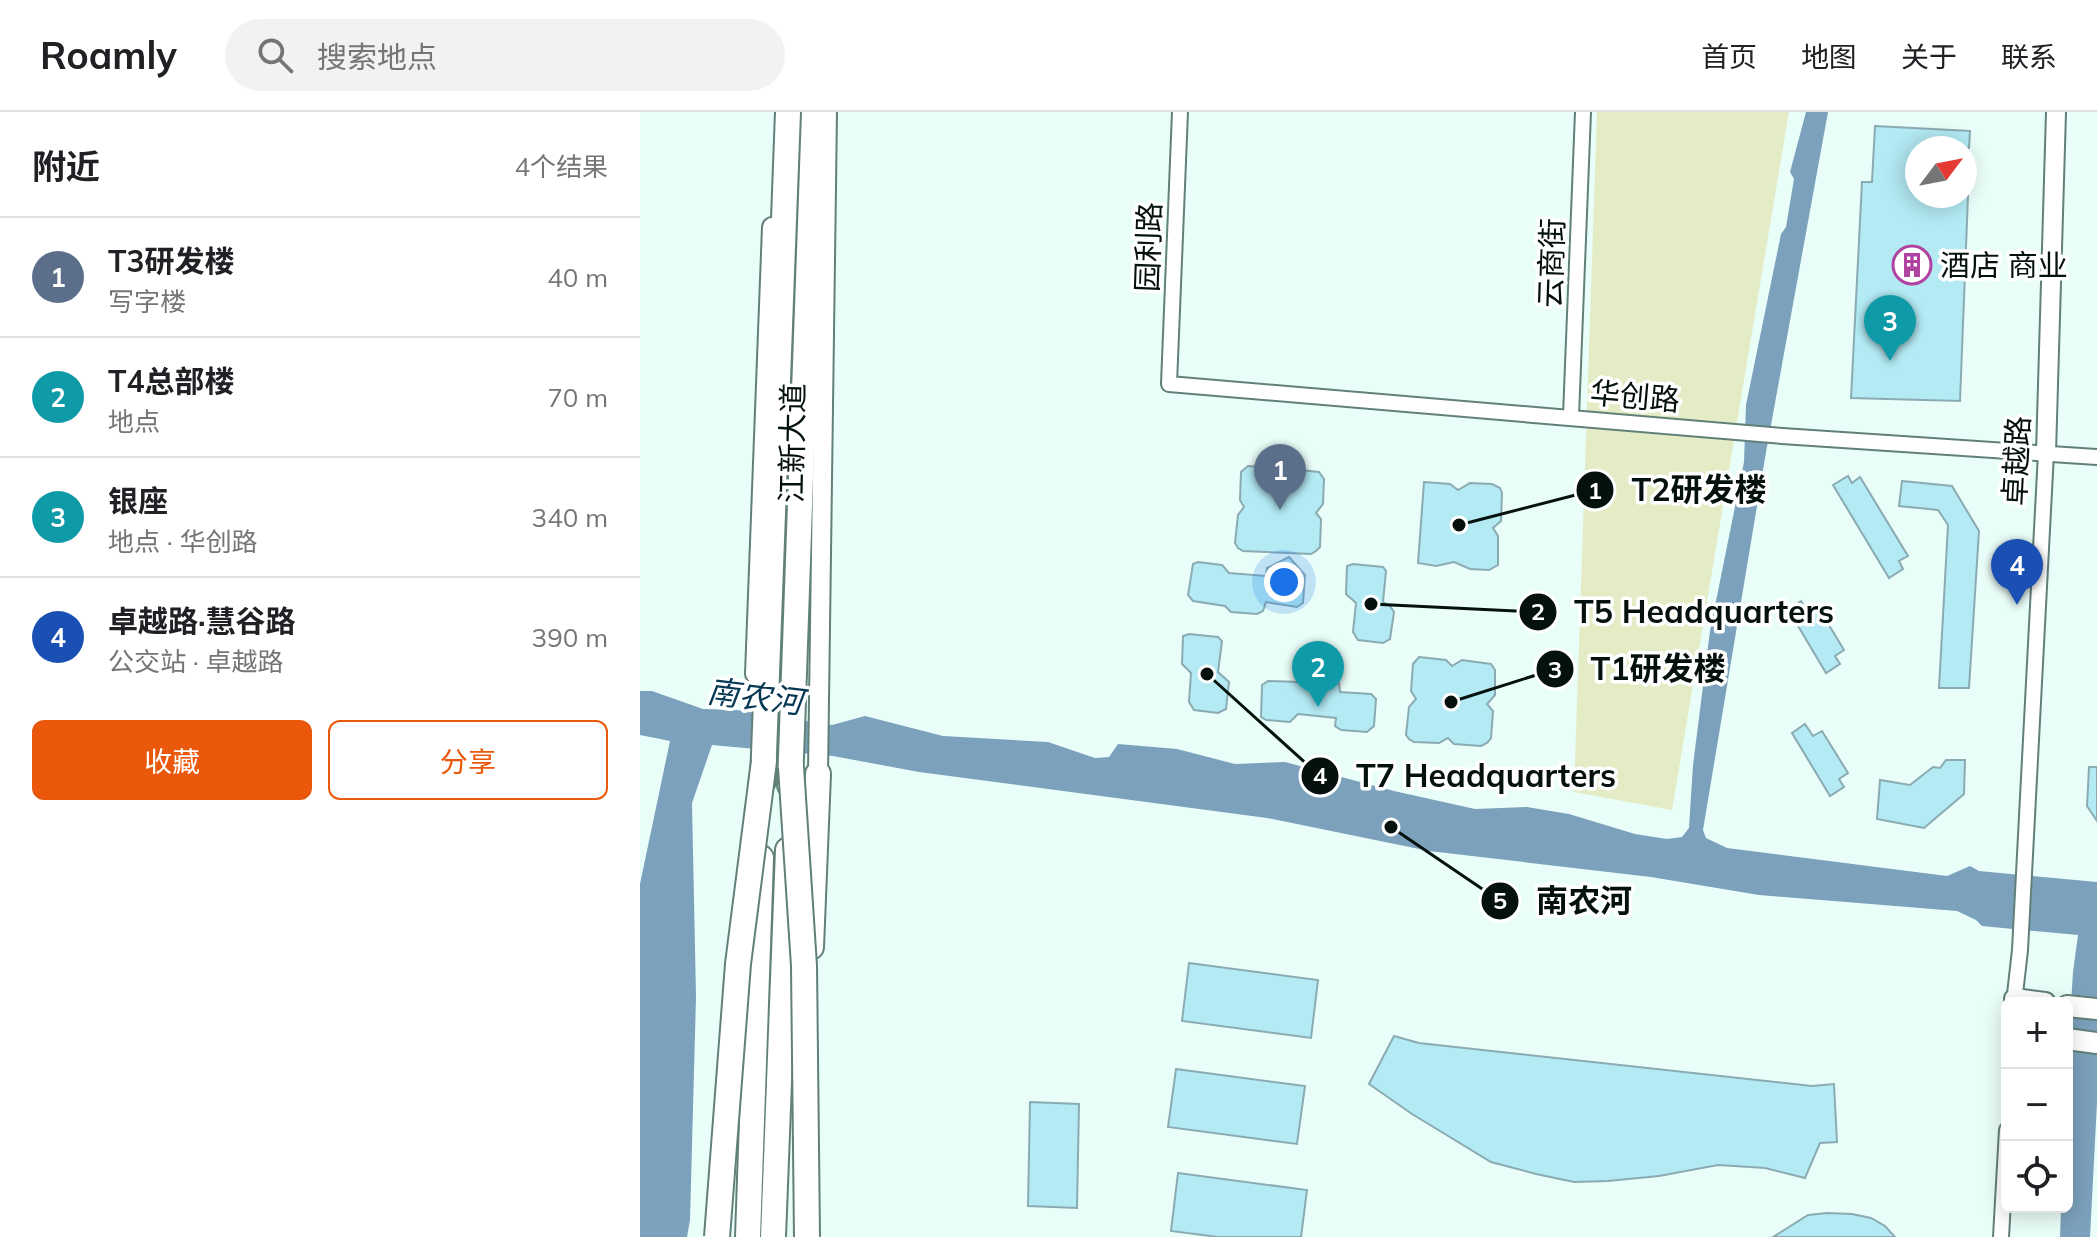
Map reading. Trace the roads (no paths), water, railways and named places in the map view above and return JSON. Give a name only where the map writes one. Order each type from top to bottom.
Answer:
[{"type":"highway","name":"江新大道","points":[[757,765],[788,112]]},
{"type":"highway","name":"江新大道","points":[[791,767],[814,112]]},
{"type":"highway","points":[[748,1237],[757,765],[755,674]]},
{"type":"highway","points":[[717,1237],[757,765]]},
{"type":"highway","points":[[728,1237],[757,765]]},
{"type":"highway","points":[[773,1237],[791,767]]},
{"type":"highway","points":[[791,767],[804,966],[807,1237]]},
{"type":"highway","points":[[799,1237],[818,774]]},
{"type":"main road","points":[[2073,1007],[2097,1009]]},
{"type":"main road","points":[[2073,1040],[2097,1043]]},
{"type":"street","name":"江新大道","points":[[755,674],[776,112]]},
{"type":"street","name":"江新大道","points":[[818,774],[822,680],[827,112]]},
{"type":"street","name":"园利路","points":[[1169,384],[1180,112]]},
{"type":"street","name":"云商街","points":[[1571,416],[1583,112]]},
{"type":"street","name":"卓越路","points":[[2014,997],[2020,950],[2046,453],[2056,112]]},
{"type":"street","name":"华创路","points":[[1169,384],[1782,436],[2097,457]]},
{"type":"street","points":[[2001,1237],[2006,1141]]},
{"type":"water","points":[[1806,112],[1828,112],[1765,458],[1703,830],[1706,838],[1727,848],[1947,876],[1970,866],[1979,871],[2097,882],[2097,1103],[2090,1237],[2060,1237],[2061,1213],[2073,1213],[2071,997],[2078,935],[1982,926],[1957,911],[1759,895],[1651,877],[1429,851],[1267,818],[919,772],[833,756],[712,745],[692,803],[696,997],[690,1220],[687,1237],[640,1237],[640,884],[670,741],[640,735],[640,691],[652,691],[703,709],[737,710],[832,725],[865,716],[943,736],[1048,742],[1095,758],[1109,757],[1118,744],[1177,749],[1235,764],[1285,762],[1475,809],[1527,807],[1569,814],[1635,834],[1667,839],[1682,837],[1689,828],[1693,765],[1710,631],[1744,462],[1746,405],[1781,234],[1786,227],[1794,179],[1790,172]]},
{"type":"place","name":"酒店 商业","points":[[1912,265]]},
{"type":"place","name":"银座","points":[[1890,361]]},
{"type":"place","name":"T3研发楼","points":[[1280,510]]},
{"type":"place","name":"T2研发楼","points":[[1459,525]]},
{"type":"place","name":"T5 Headquarters","points":[[1371,604]]},
{"type":"place","name":"卓越路·慧谷路","points":[[2017,605]]},
{"type":"place","name":"T7 Headquarters","points":[[1207,674]]},
{"type":"place","name":"T1研发楼","points":[[1451,702]]},
{"type":"place","name":"T4总部楼","points":[[1318,707]]},
{"type":"place","name":"南农河","points":[[1391,827]]}]
